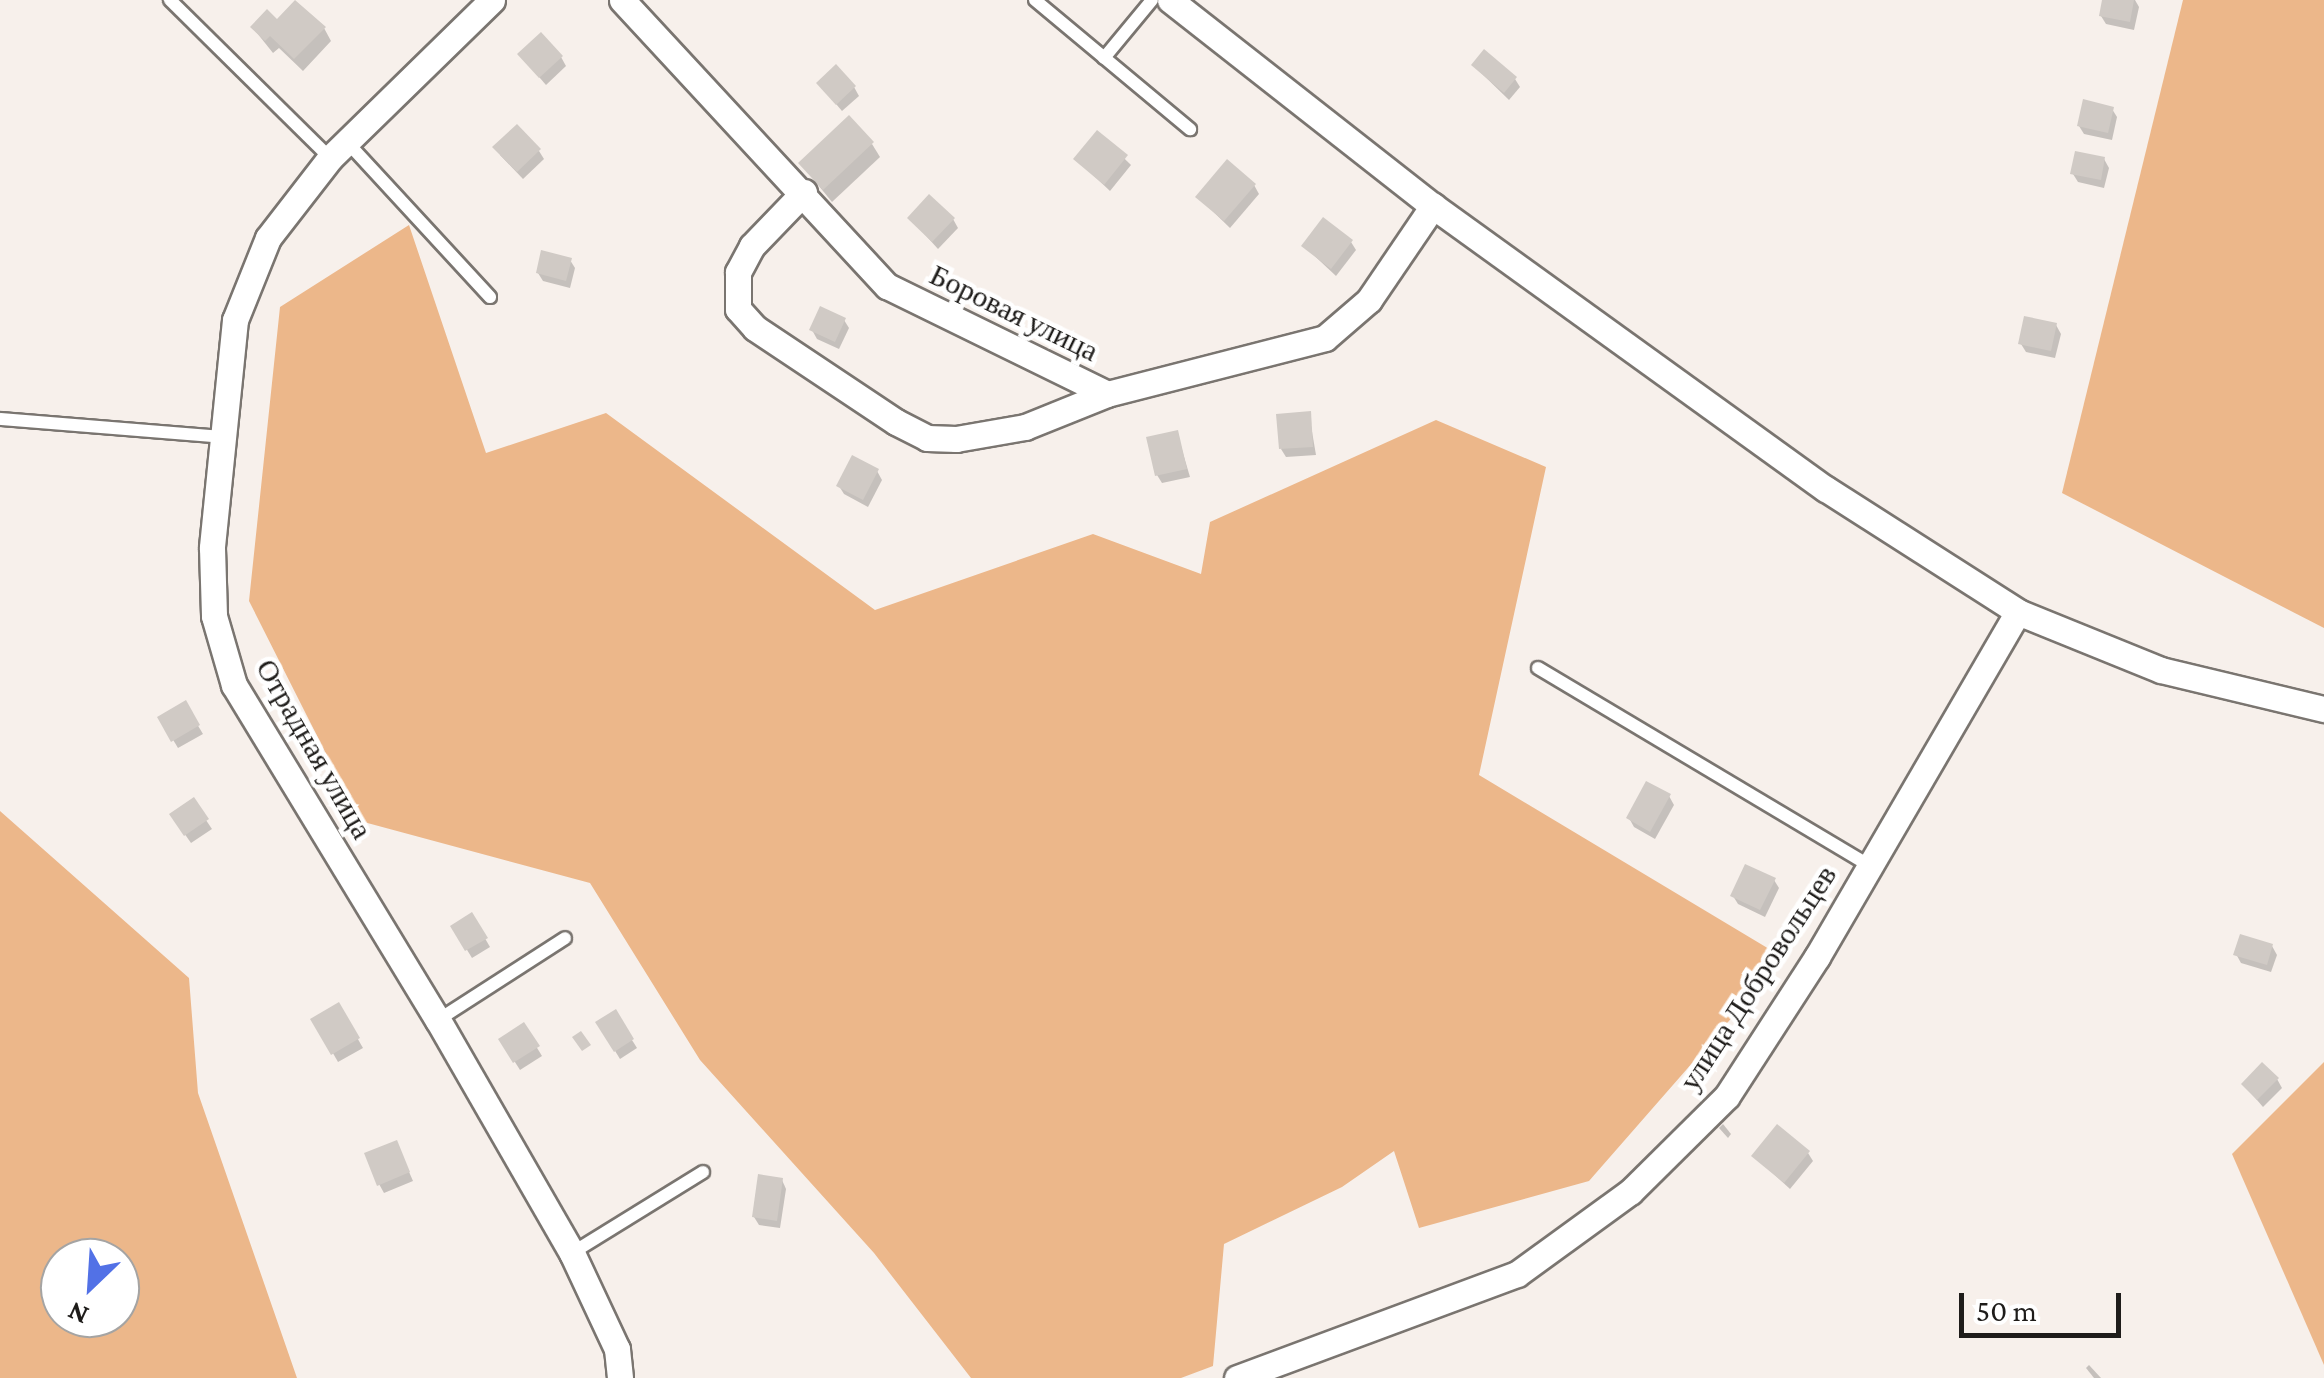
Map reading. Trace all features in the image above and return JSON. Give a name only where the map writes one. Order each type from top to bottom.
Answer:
[{"type":"street","name":"Отрадная улица","points":[[492,0],[339,150],[268,238],[235,320],[212,548],[214,616],[234,685],[438,1020],[572,1252],[617,1349],[620,1378]]},
{"type":"street","name":"Боровая улица","points":[[622,0],[804,192],[887,286],[1108,394],[1325,338],[1369,300],[1433,206]]},
{"type":"street","points":[[1170,0],[1433,206],[1826,489],[2018,612],[2161,670],[2324,709]]},
{"type":"street","points":[[804,192],[752,246],[738,272],[738,308],[755,328],[896,422],[927,438],[956,439],[1025,426],[1108,394]]},
{"type":"street","name":"улица Добровольцев","points":[[1237,1378],[1517,1274],[1630,1192],[1727,1096],[1870,866],[2018,612]]},
{"type":"lane","points":[[170,0],[339,150],[490,297]]},
{"type":"lane","points":[[1035,0],[1190,129]]},
{"type":"lane","points":[[1104,58],[1152,0]]},
{"type":"lane","points":[[0,419],[222,437]]},
{"type":"lane","points":[[1538,668],[1870,866]]},
{"type":"lane","points":[[438,1020],[565,938]]},
{"type":"lane","points":[[572,1252],[703,1172]]},
{"type":"shaded area","points":[[2183,0],[2324,0],[2324,628],[2062,493]]},
{"type":"shaded area","points":[[409,225],[486,453],[606,413],[875,610],[1093,534],[1201,574],[1210,522],[1436,420],[1546,467],[1479,775],[1784,958],[1589,1181],[1419,1228],[1394,1151],[1342,1187],[1224,1244],[1213,1366],[1181,1378],[971,1378],[874,1253],[700,1060],[590,883],[360,821],[249,601],[280,307]]},
{"type":"shaded area","points":[[0,811],[189,978],[198,1093],[297,1378],[0,1378]]},
{"type":"shaded area","points":[[2324,1062],[2324,1365],[2232,1154]]},
{"type":"building","points":[[295,0],[326,27],[294,59],[270,36],[265,41],[250,27],[267,9],[277,19]]},
{"type":"building","points":[[2102,0],[2134,0],[2130,22],[2099,16]]},
{"type":"building","points":[[541,32],[563,56],[539,78],[517,54]]},
{"type":"building","points":[[1484,49],[1517,77],[1504,93],[1471,65]]},
{"type":"building","points":[[836,64],[856,86],[836,105],[816,83]]},
{"type":"building","points":[[2083,99],[2114,107],[2108,133],[2077,126]]},
{"type":"building","points":[[849,115],[874,142],[823,190],[798,163]]},
{"type":"building","points":[[517,124],[541,149],[517,172],[492,147]]},
{"type":"building","points":[[1097,130],[1128,155],[1104,185],[1073,159]]},
{"type":"building","points":[[2075,151],[2105,157],[2101,180],[2070,174]]},
{"type":"building","points":[[1227,159],[1256,184],[1224,221],[1195,197]]},
{"type":"building","points":[[929,194],[955,218],[932,242],[907,218]]},
{"type":"building","points":[[1323,217],[1353,240],[1331,269],[1301,246]]},
{"type":"building","points":[[541,250],[572,258],[566,281],[536,273]]},
{"type":"building","points":[[820,306],[846,318],[835,342],[809,330]]},
{"type":"building","points":[[2024,316],[2057,323],[2051,351],[2018,344]]},
{"type":"building","points":[[1311,411],[1313,447],[1279,449],[1276,414]]},
{"type":"building","points":[[1178,430],[1187,469],[1155,476],[1146,437]]},
{"type":"building","points":[[852,455],[879,469],[863,500],[836,486]]},
{"type":"building","points":[[186,700],[200,725],[171,742],[157,717]]},
{"type":"building","points":[[1646,781],[1671,794],[1650,832],[1626,818]]},
{"type":"building","points":[[194,797],[209,819],[184,836],[169,814]]},
{"type":"building","points":[[1745,864],[1776,878],[1760,910],[1730,896]]},
{"type":"building","points":[[472,912],[488,938],[465,951],[450,926]]},
{"type":"building","points":[[2240,934],[2273,944],[2267,965],[2233,955]]},
{"type":"building","points":[[339,1002],[360,1038],[331,1055],[310,1019]]},
{"type":"building","points":[[616,1009],[634,1039],[614,1052],[595,1022]]},
{"type":"building","points":[[524,1022],[540,1046],[513,1063],[498,1039]]},
{"type":"building","points":[[581,1031],[591,1045],[582,1051],[572,1037]]},
{"type":"building","points":[[2262,1062],[2279,1078],[2257,1100],[2241,1084]]},
{"type":"building","points":[[1777,1124],[1810,1151],[1784,1183],[1751,1156]]},
{"type":"building","points":[[397,1140],[410,1172],[377,1186],[364,1153]]},
{"type":"building","points":[[758,1174],[783,1178],[777,1221],[752,1217]]}]
